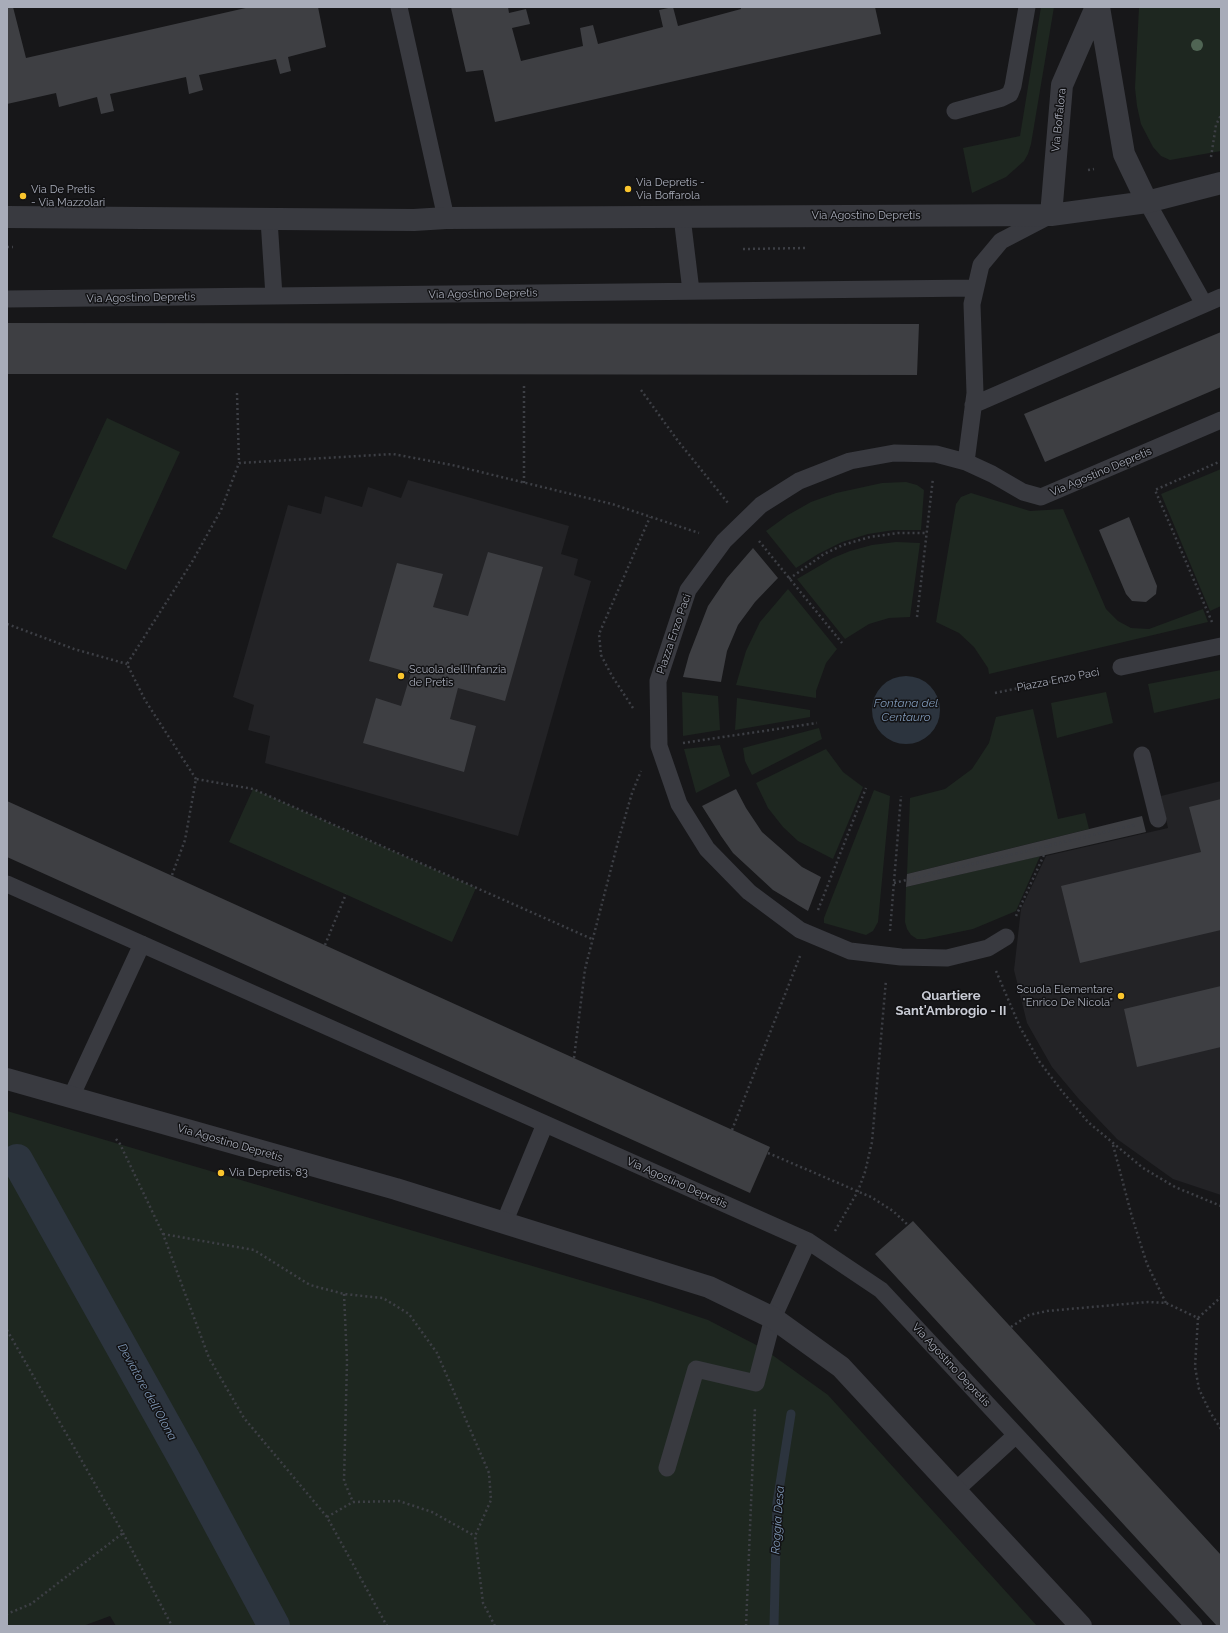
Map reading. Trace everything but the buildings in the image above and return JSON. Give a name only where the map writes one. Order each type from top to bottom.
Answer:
[{"type":"street","name":"Via Boffalora","points":[[1051,215],[1062,85],[1096,7]]},
{"type":"street","points":[[1099,7],[1124,154],[1147,202]]},
{"type":"street","name":"Via Agostino Depretis","points":[[7,217],[414,220],[446,218],[1051,215],[1147,202],[1214,184]]},
{"type":"street","name":"Via Agostino Depretis","points":[[7,1079],[227,1143],[396,1189],[709,1286],[773,1318],[841,1367],[1081,1626]]},
{"type":"lane","points":[[398,7],[446,218]]},
{"type":"lane","points":[[955,111],[1002,98],[1010,94],[1014,86],[1027,7]]},
{"type":"lane","points":[[1147,202],[1204,304]]},
{"type":"lane","name":"Via Agostino Depretis","points":[[1051,215],[1001,240],[981,265],[972,304],[975,393],[966,462],[992,474],[1022,492],[1041,497],[1221,420]]},
{"type":"lane","points":[[682,217],[691,291]]},
{"type":"lane","points":[[269,220],[274,296]]},
{"type":"lane","name":"Via Agostino Depretis","points":[[7,299],[975,288]]},
{"type":"lane","points":[[973,405],[1221,297]]},
{"type":"lane","name":"Piazza Enzo Paci","points":[[966,462],[936,454],[894,453],[850,461],[799,480],[761,505],[724,541],[688,590],[671,637],[658,681],[659,746],[679,804],[707,849],[749,892],[800,930],[850,951],[888,956],[947,958],[988,948],[1006,937]]},
{"type":"lane","points":[[1121,667],[1221,646]]},
{"type":"lane","points":[[1142,755],[1158,819]]},
{"type":"lane","name":"Via Agostino Depretis","points":[[7,884],[808,1241],[881,1290],[1194,1626]]},
{"type":"lane","points":[[71,1097],[142,944]]},
{"type":"lane","points":[[504,1223],[545,1124]]},
{"type":"lane","points":[[667,1468],[696,1369],[756,1383],[773,1318],[808,1241]]},
{"type":"lane","points":[[956,1490],[1016,1435]]},
{"type":"path","points":[[1214,184],[1212,141],[1216,125],[1221,115]]},
{"type":"path","points":[[1088,170],[1094,169]]},
{"type":"path","points":[[7,248],[13,248]]},
{"type":"path","points":[[743,249],[808,248]]},
{"type":"path","points":[[524,386],[524,483]]},
{"type":"path","points":[[126,664],[192,562],[218,516],[239,463],[237,393]]},
{"type":"path","points":[[239,463],[393,454],[452,465],[612,504],[724,541]]},
{"type":"path","points":[[917,617],[936,454]]},
{"type":"path","points":[[1212,623],[1155,490],[1221,461]]},
{"type":"path","points":[[634,709],[612,676],[601,655],[599,634],[650,517]]},
{"type":"path","points":[[789,579],[818,558],[843,545],[870,536],[898,533],[927,533]]},
{"type":"path","points":[[7,624],[74,649],[126,664],[145,700],[196,780],[185,840],[172,875]]},
{"type":"path","name":"Piazza Enzo Paci","points":[[995,693],[1121,667]]},
{"type":"path","points":[[574,1058],[585,969],[592,939],[632,792],[644,766],[659,746],[817,723]]},
{"type":"path","points":[[196,780],[253,789],[592,939]]},
{"type":"path","points":[[732,1130],[866,788]]},
{"type":"path","points":[[823,1251],[858,1191],[865,1172],[872,1142],[901,796]]},
{"type":"path","points":[[894,883],[1158,819]]},
{"type":"path","points":[[1006,937],[1048,846]]},
{"type":"path","points":[[325,945],[346,894]]},
{"type":"path","points":[[988,948],[1004,992],[1020,1027],[1039,1062],[1088,1122],[1113,1145],[1143,1168],[1175,1187],[1221,1206]]},
{"type":"path","points":[[116,1139],[120,1144],[163,1234],[209,1358],[244,1418],[327,1517],[387,1626]]},
{"type":"path","points":[[1113,1145],[1132,1217],[1148,1264],[1166,1304]]},
{"type":"path","points":[[768,1153],[858,1191],[893,1211],[908,1225]]},
{"type":"path","points":[[163,1234],[254,1250],[310,1285],[344,1294],[383,1298],[409,1314],[437,1353],[489,1473],[491,1500],[475,1536],[483,1603],[496,1626]]},
{"type":"path","points":[[344,1294],[347,1361],[344,1481],[353,1502]]},
{"type":"path","points":[[1221,1297],[1198,1318],[1195,1367],[1199,1389],[1210,1412],[1221,1429]]},
{"type":"path","points":[[1011,1327],[1029,1315],[1047,1311],[1148,1302],[1166,1304],[1198,1318]]},
{"type":"path","points":[[7,1330],[123,1533],[172,1626]]},
{"type":"path","points":[[746,1626],[756,1383]]},
{"type":"path","points":[[327,1517],[353,1502],[399,1501],[432,1512],[475,1536]]},
{"type":"path","points":[[7,1614],[30,1604],[123,1533]]},
{"type":"shaded area","points":[[1041,7],[1054,7],[1031,144],[1028,154],[1024,161],[1006,177],[972,193],[963,148],[1020,136]]},
{"type":"shaded area","points":[[1139,7],[1221,7],[1221,151],[1170,160],[1161,156],[1153,147],[1141,124],[1135,88]]},
{"type":"shaded area","points":[[107,418],[180,452],[126,570],[52,537]]},
{"type":"shaded area","points":[[1221,469],[1221,606],[1210,611],[1161,494]]},
{"type":"shaded area","name":"Scuola dell’Infanzia de Pretis","points":[[408,480],[569,526],[561,554],[578,559],[574,575],[591,581],[518,836],[265,763],[270,736],[248,730],[254,705],[233,697],[288,505],[321,514],[325,496],[362,507],[368,487],[401,498]]},
{"type":"shaded area","points":[[906,482],[917,485],[924,490],[921,530],[894,530],[868,534],[842,542],[818,554],[796,568],[766,531],[788,515],[811,502],[836,493],[882,483]]},
{"type":"shaded area","points":[[971,493],[1030,511],[1063,509],[1106,609],[1118,621],[1131,628],[1149,629],[1203,609],[1208,622],[989,674],[988,668],[974,647],[959,633],[936,622],[956,504],[961,497]]},
{"type":"shaded area","points":[[896,542],[920,543],[910,617],[889,618],[869,624],[845,639],[797,579],[833,558],[850,551],[872,545]]},
{"type":"shaded area","points":[[788,589],[837,649],[826,663],[816,691],[816,698],[736,685],[746,651],[760,622]]},
{"type":"shaded area","points":[[1221,670],[1221,698],[1154,713],[1148,684]]},
{"type":"shaded area","points":[[682,692],[718,696],[720,730],[683,736]]},
{"type":"shaded area","points":[[1106,692],[1113,723],[1057,738],[1051,703]]},
{"type":"shaded area","points":[[737,698],[810,710],[810,717],[735,730]]},
{"type":"shaded area","points":[[1033,709],[1058,819],[1085,813],[1089,829],[907,874],[910,798],[945,789],[972,769],[989,743],[996,717]]},
{"type":"shaded area","points":[[819,728],[822,739],[752,775],[745,761],[743,748]]},
{"type":"shaded area","points":[[720,745],[730,776],[696,793],[684,749]]},
{"type":"shaded area","points":[[826,749],[843,772],[863,787],[833,859],[798,841],[783,827],[768,808],[756,783]]},
{"type":"shaded area","name":"Scuola Elementare \"Enrico De Nicola\"","points":[[1221,781],[1221,1195],[1173,1179],[1117,1139],[1078,1098],[1052,1067],[1027,1023],[1014,970],[1021,909],[1046,856],[1168,828],[1161,796]]},
{"type":"shaded area","points":[[253,789],[476,888],[452,942],[229,842]]},
{"type":"shaded area","points":[[874,790],[890,796],[878,922],[873,931],[866,935],[824,923],[824,918]]},
{"type":"shaded area","points":[[1040,856],[1016,911],[973,929],[925,939],[917,939],[911,935],[907,929],[905,922],[906,887]]},
{"type":"shaded area","points":[[7,1111],[651,1301],[708,1320],[764,1349],[828,1395],[1037,1626],[116,1626],[110,1616],[83,1626],[7,1626]]},
{"type":"water","name":"Fontana del Centauro","points":[[906,676],[919,679],[930,686],[937,697],[940,710],[937,723],[930,734],[919,741],[906,744],[893,741],[882,734],[875,723],[872,710],[875,697],[882,686],[893,679]]},
{"type":"waterway","name":"Deviatore dell'Olona","points":[[17,1160],[187,1464],[274,1626]]},
{"type":"waterway","name":"Roggia Desa","points":[[774,1626],[777,1503],[791,1414]]},
{"type":"place","name":"Via Depretis - Via Boffarola","points":[[628,189]]},
{"type":"place","name":"Via De Pretis - Via Mazzolari","points":[[23,196]]},
{"type":"place","name":"Scuola dell’Infanzia de Pretis","points":[[401,676]]},
{"type":"place","name":"Scuola Elementare \"Enrico De Nicola\"","points":[[1121,996]]},
{"type":"place","name":"Via Depretis, 83","points":[[221,1173]]},
{"type":"district","name":"Quartiere Sant'Ambrogio - II","points":[[951,1004]]}]
